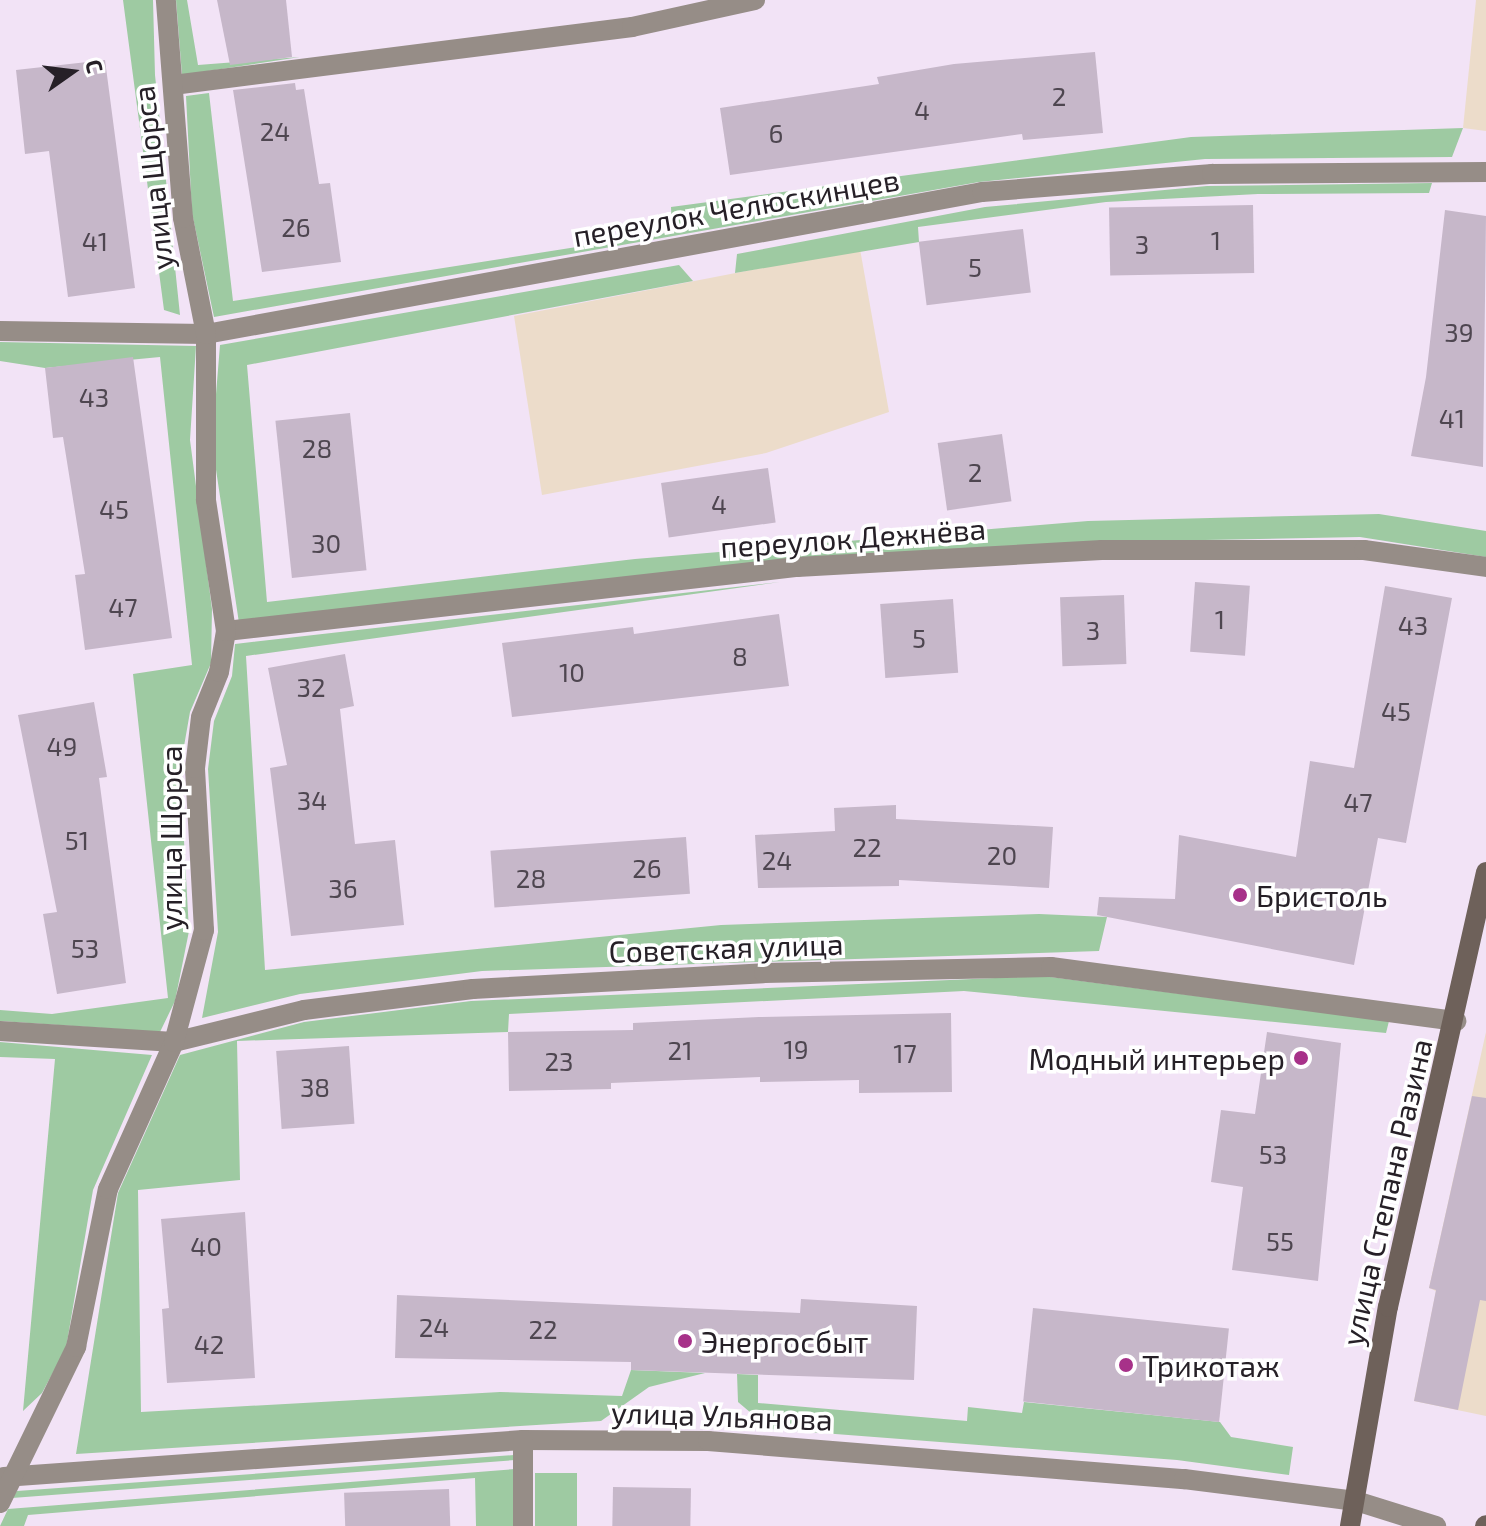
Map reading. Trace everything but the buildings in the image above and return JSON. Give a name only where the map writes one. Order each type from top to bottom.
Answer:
[{"type":"main road","name":"улица Степана Разина","points":[[1350,1526],[1388,1307],[1456,1021],[1486,872]]},
{"type":"street","name":"улица Щорса","points":[[0,1503],[7,1477],[76,1347],[108,1189],[174,1042],[204,930],[195,768],[201,717],[219,672],[226,631],[206,500],[206,334],[183,218],[166,0]]},
{"type":"street","points":[[173,85],[632,27],[755,0]]},
{"type":"street","name":"переулок Челюскинцев","points":[[0,331],[206,334],[982,192],[1212,174],[1486,172]]},
{"type":"street","name":"переулок Дежнёва","points":[[226,631],[797,567],[1102,550],[1364,550],[1486,567]]},
{"type":"street","name":"Советская улица","points":[[0,1031],[174,1042],[304,1010],[473,989],[764,973],[1035,967],[1456,1021]]},
{"type":"street","points":[[523,1440],[523,1526]]},
{"type":"street","name":"улица Ульянова","points":[[7,1477],[523,1440],[708,1441],[1184,1479],[1356,1501],[1436,1526]]},
{"type":"shaded area","points":[[1476,0],[1486,0],[1486,131],[1463,128]]},
{"type":"shaded area","points":[[860,249],[889,412],[766,453],[542,495],[514,316]]},
{"type":"shaded area","points":[[1486,1032],[1486,1416],[1414,1401],[1436,1291],[1429,1288]]},
{"type":"green space","points":[[123,0],[153,0],[155,75],[180,315],[164,310]]},
{"type":"green space","points":[[176,0],[187,0],[198,65],[300,57],[182,75]]},
{"type":"green space","points":[[209,93],[233,301],[672,232],[671,207],[1191,137],[1463,128],[1452,157],[1205,159],[979,182],[214,317],[192,213],[186,96]]},
{"type":"green space","points":[[1432,183],[1429,193],[1258,194],[1106,202],[918,227],[919,242],[735,273],[737,254],[985,207],[1207,186]]},
{"type":"green space","points":[[679,265],[693,281],[247,365],[267,602],[635,559],[1088,521],[1379,514],[1486,531],[1486,557],[1360,537],[1097,542],[239,623],[212,443],[220,345]]},
{"type":"green space","points":[[0,342],[196,346],[190,440],[212,609],[211,663],[190,712],[180,769],[189,931],[175,1001],[160,1032],[0,1021],[0,1010],[52,1014],[168,998],[133,674],[192,665],[160,357],[45,368],[0,361]]},
{"type":"green space","points":[[780,582],[246,656],[265,970],[721,925],[1039,914],[1107,917],[1099,951],[482,971],[300,994],[202,1018],[218,932],[208,769],[214,721],[232,676],[235,644]]},
{"type":"green space","points":[[1043,976],[1389,1021],[1386,1033],[964,991],[509,1014],[508,1032],[237,1041],[240,1180],[138,1190],[141,1412],[500,1392],[622,1396],[631,1370],[705,1373],[649,1387],[601,1421],[76,1454],[118,1193],[180,1055],[304,1022],[471,1001]]},
{"type":"green space","points":[[0,1042],[152,1055],[93,1190],[66,1348],[42,1393],[23,1411],[55,1059],[0,1057]]},
{"type":"green space","points":[[737,1374],[758,1375],[758,1403],[967,1421],[968,1407],[1022,1413],[1024,1402],[1220,1422],[1231,1437],[1293,1447],[1289,1475],[1177,1460],[770,1429],[738,1402]]},
{"type":"green space","points":[[514,1455],[515,1460],[12,1498],[17,1491]]},
{"type":"green space","points":[[515,1469],[515,1526],[476,1526],[475,1478],[28,1515],[24,1526],[0,1526],[8,1509]]},
{"type":"green space","points":[[535,1473],[577,1473],[577,1526],[535,1526]]},
{"type":"place","name":"Бристоль","points":[[1240,895]]},
{"type":"place","name":"Модный интерьер","points":[[1301,1058]]},
{"type":"place","name":"Энергосбыт","points":[[685,1341]]},
{"type":"place","name":"Трикотаж","points":[[1126,1365]]}]
